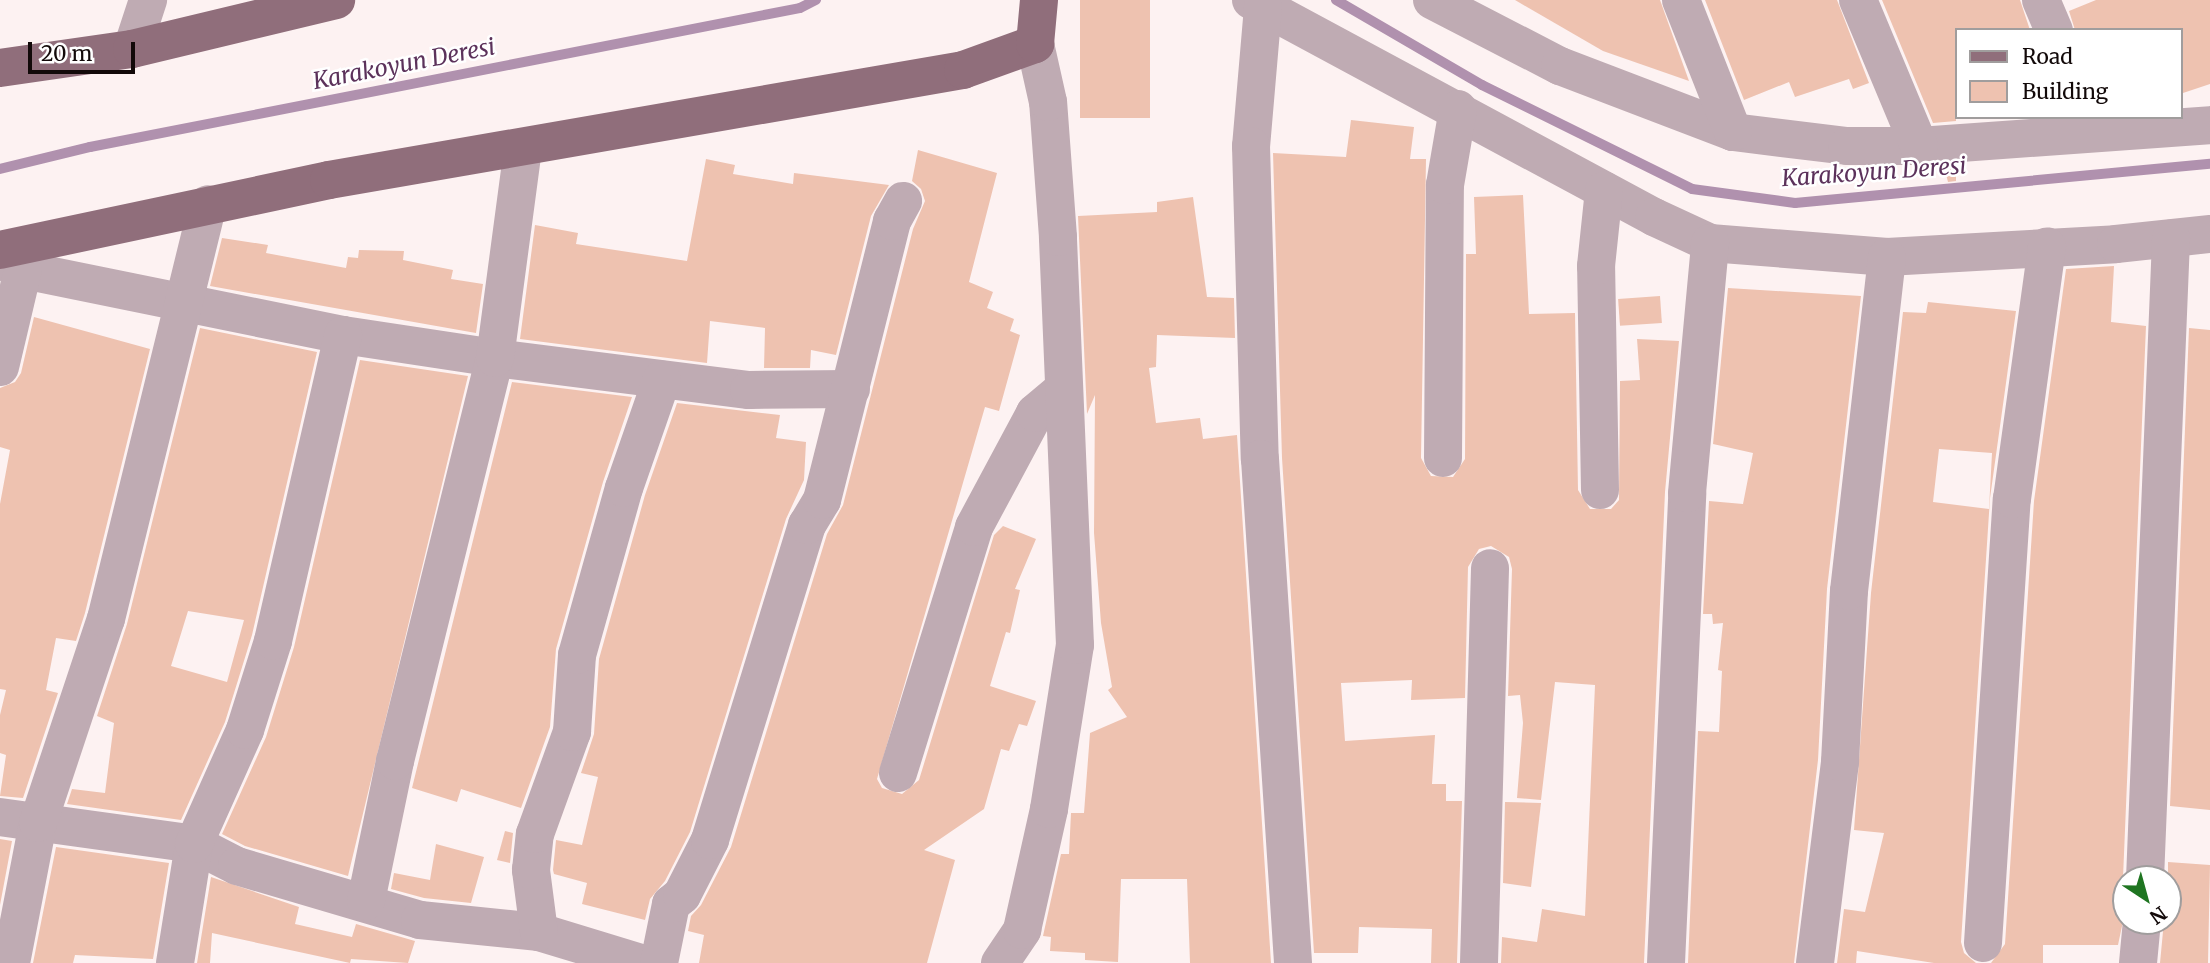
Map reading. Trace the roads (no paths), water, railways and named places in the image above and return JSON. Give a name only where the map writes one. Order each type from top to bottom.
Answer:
[{"type":"main road","points":[[0,68],[132,49],[336,0]]},
{"type":"main road","points":[[8,260],[208,204],[963,70],[1035,44],[1039,0]]},
{"type":"street","points":[[132,49],[148,0]]},
{"type":"street","points":[[1432,0],[1560,66],[1733,132],[1847,146],[1919,146],[2095,126],[2210,125]]},
{"type":"street","points":[[1681,0],[1733,132]]},
{"type":"street","points":[[1858,0],[1919,146]]},
{"type":"street","points":[[2041,0],[2053,28]]},
{"type":"street","points":[[1293,963],[1260,459],[1251,146],[1257,3],[1604,190],[1710,243],[1887,257],[2171,239],[2210,234]]},
{"type":"street","points":[[1000,963],[1022,930],[1049,809],[1075,645],[1048,102],[1035,44]]},
{"type":"street","points":[[1443,458],[1446,185],[1458,109]]},
{"type":"street","points":[[366,901],[395,761],[495,358],[523,148]]},
{"type":"street","points":[[1600,490],[1597,266],[1604,190]]},
{"type":"street","points":[[659,963],[671,904],[682,895],[710,840],[807,525],[821,500],[891,221],[904,201]]},
{"type":"street","points":[[10,963],[38,823],[106,618],[208,204]]},
{"type":"street","points":[[2146,865],[2171,239]]},
{"type":"street","points":[[1666,963],[1687,493],[1710,243]]},
{"type":"street","points":[[1983,943],[2012,499],[2047,246]]},
{"type":"street","points":[[1815,963],[1818,910],[1840,762],[1849,591],[1887,257]]},
{"type":"street","points":[[0,367],[8,260],[183,303],[343,335],[495,358],[749,390],[851,389]]},
{"type":"street","points":[[175,963],[194,844],[244,730],[273,641],[343,335]]},
{"type":"street","points":[[539,932],[531,870],[535,834],[572,732],[578,655],[624,488],[662,379]]},
{"type":"street","points":[[898,773],[974,527],[1035,412],[1062,390]]},
{"type":"street","points":[[1479,963],[1490,568]]},
{"type":"street","points":[[0,817],[194,844],[237,866],[366,901],[420,920],[539,932],[592,956],[641,963]]},
{"type":"street","points":[[2138,963],[2141,935]]},
{"type":"waterway","name":"Karakoyun Deresi","points":[[0,169],[90,147],[800,8],[816,0]]},
{"type":"waterway","name":"Karakoyun Deresi","points":[[1336,0],[1482,85],[1692,189],[1795,203],[2210,164]]}]
